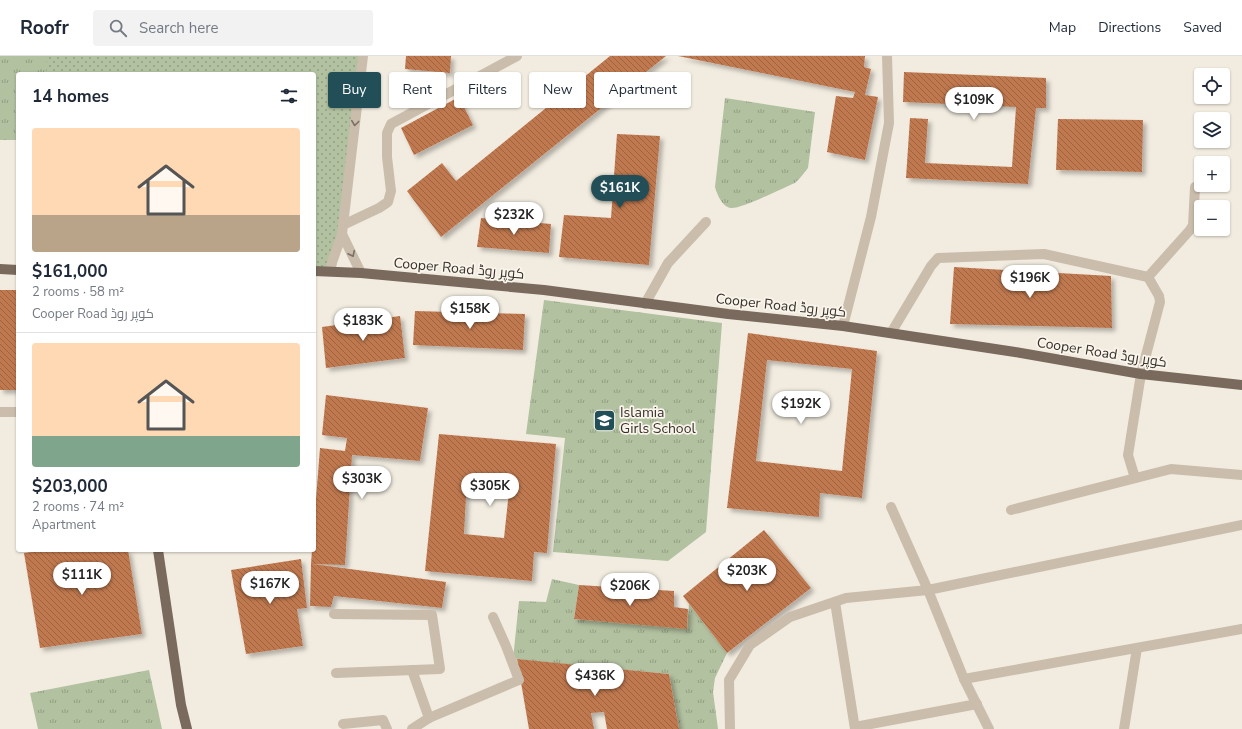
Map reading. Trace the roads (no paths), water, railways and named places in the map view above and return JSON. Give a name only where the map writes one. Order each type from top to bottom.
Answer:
[{"type":"main road","points":[[0,269],[16,270]]},
{"type":"main road","name":"Cooper Road کوپر روڈ","points":[[316,271],[544,290],[645,304],[843,326],[1016,352],[1141,374],[1242,386]]},
{"type":"main road","points":[[158,552],[182,705],[188,729]]},
{"type":"street","points":[[329,271],[342,229],[363,56]]},
{"type":"street","points":[[342,229],[388,202],[391,191],[387,133],[391,124],[517,56]]},
{"type":"street","points":[[843,326],[871,217],[889,124],[887,56]]},
{"type":"street","points":[[1148,277],[1193,225],[1195,192]]},
{"type":"street","points":[[645,304],[668,263],[706,222]]},
{"type":"street","points":[[342,229],[361,274]]},
{"type":"street","points":[[891,333],[931,266],[938,258],[1044,254],[1148,277],[1159,296],[1160,302],[1141,374],[1128,455],[1135,478]]},
{"type":"street","points":[[0,412],[16,412]]},
{"type":"street","points":[[1011,510],[1171,469],[1242,475]]},
{"type":"street","points":[[890,507],[928,590],[964,679],[989,729]]},
{"type":"street","points":[[730,729],[729,680],[750,645],[790,617],[846,598],[928,590],[1242,525]]},
{"type":"street","points":[[835,602],[855,728],[977,704]]},
{"type":"street","points":[[334,614],[432,615],[440,669],[336,673]]},
{"type":"street","points":[[412,729],[429,718],[518,680],[506,646],[493,617]]},
{"type":"street","points":[[964,679],[1242,629]]},
{"type":"street","points":[[1124,729],[1137,648]]},
{"type":"street","points":[[412,670],[429,718]]},
{"type":"street","points":[[343,724],[383,720],[387,729]]},
{"type":"place","name":"Islamia Girls School","points":[[605,420]]}]
